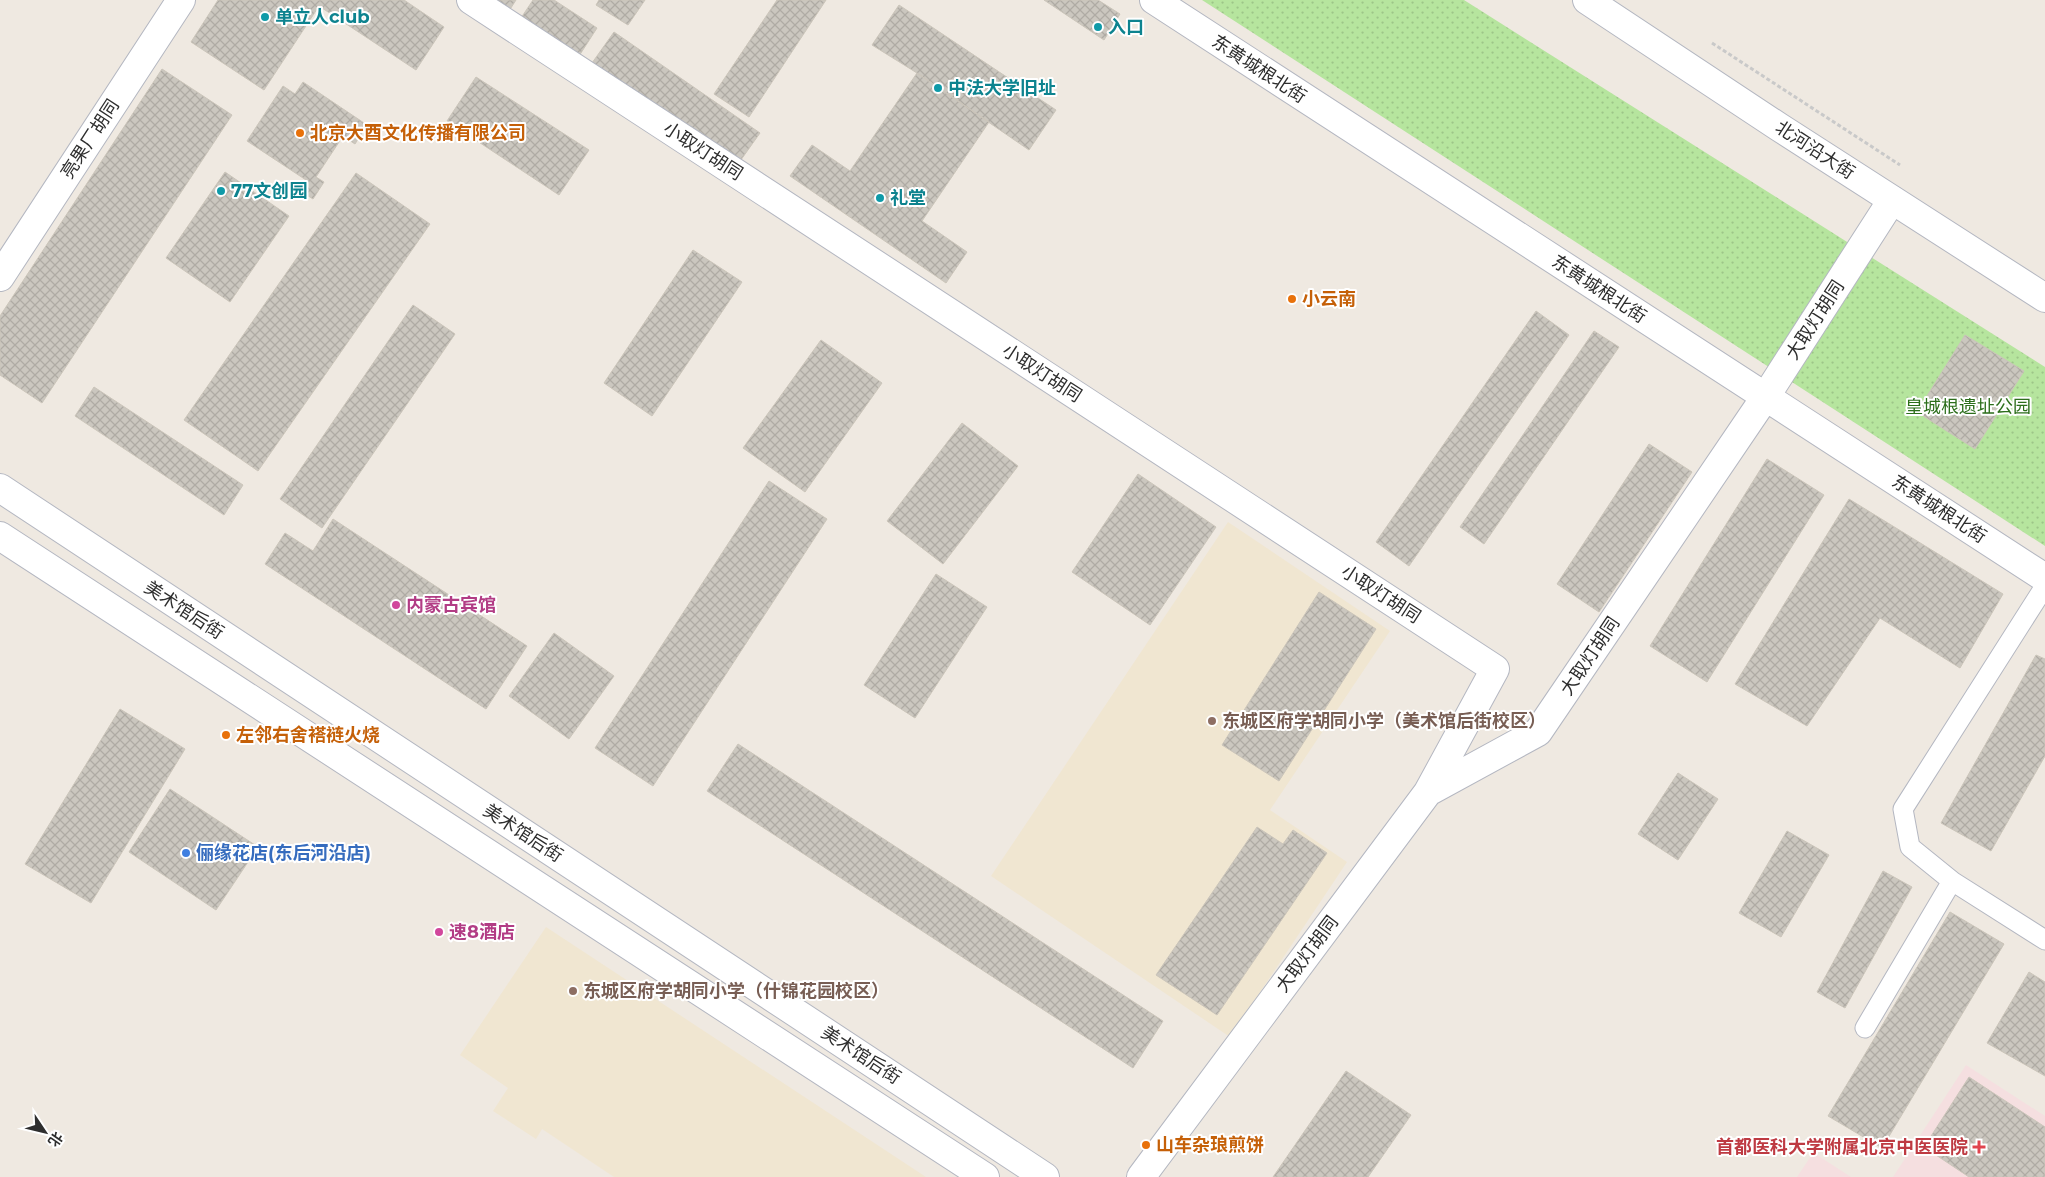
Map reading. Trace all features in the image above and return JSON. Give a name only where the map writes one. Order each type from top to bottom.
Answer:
[{"type":"street","name":"亮果厂胡同","points":[[0,277],[181,0]]},
{"type":"street","name":"小取灯胡同","points":[[471,0],[1496,668],[1428,792]]},
{"type":"street","name":"东黄城根北街","points":[[1154,0],[2045,578]]},
{"type":"street","name":"北河沿大街","points":[[1587,0],[2045,298]]},
{"type":"street","name":"大取灯胡同","points":[[1141,1177],[1428,792],[1538,732],[1766,396],[1892,200]]},
{"type":"street","name":"美术馆后街","points":[[0,488],[1045,1177]]},
{"type":"street","name":"美术馆后街","points":[[0,536],[985,1177]]},
{"type":"lane","points":[[2045,586],[1902,809],[1910,847],[1952,881],[2045,940]]},
{"type":"lane","points":[[1865,1028],[1952,881]]},
{"type":"path","points":[[1705,38],[1904,167]]},
{"type":"shaded area","name":"东城区府学胡同小学（美术馆后街校区）","points":[[1228,522],[1390,631],[1270,810],[1347,862],[1230,1037],[991,876]]},
{"type":"shaded area","name":"东城区府学胡同小学（什锦花园校区）","points":[[546,927],[926,1177],[614,1177],[542,1129],[536,1139],[493,1111],[508,1088],[460,1055]]},
{"type":"shaded area","name":"首都医科大学附属北京中医医院","points":[[1966,1065],[2045,1116],[2045,1177],[1893,1177]]},
{"type":"shaded area","name":"首都医科大学附属北京中医医院","points":[[1814,1153],[1851,1177],[1797,1177]]},
{"type":"green space","name":"皇城根遗址公园","points":[[1202,0],[1464,0],[2045,367],[2045,546]]},
{"type":"building","points":[[218,0],[404,0],[444,27],[416,70],[319,6],[264,90],[191,42]]},
{"type":"building","points":[[486,0],[516,0],[507,14]]},
{"type":"building","points":[[533,0],[554,0],[597,28],[579,56],[521,18]]},
{"type":"building","points":[[599,0],[645,0],[628,25],[596,5]]},
{"type":"building","points":[[777,0],[826,0],[749,117],[714,94]]},
{"type":"building","name":"入口","points":[[1044,0],[1098,0],[1120,14],[1104,40]]},
{"type":"building","points":[[899,5],[1056,110],[1029,150],[917,73],[872,45]]},
{"type":"building","points":[[614,32],[760,133],[738,164],[592,63]]},
{"type":"building","points":[[162,69],[232,115],[42,403],[0,375],[0,316]]},
{"type":"building","name":"礼堂","points":[[917,73],[989,122],[922,221],[967,252],[946,283],[790,176],[812,145],[850,171]]},
{"type":"building","points":[[476,77],[589,150],[559,195],[447,121]]},
{"type":"building","points":[[303,82],[367,125],[355,144],[343,136],[316,177],[324,182],[313,199],[299,190],[306,180],[247,141],[283,86],[295,94]]},
{"type":"building","points":[[225,172],[289,216],[230,302],[166,258]]},
{"type":"building","points":[[356,173],[430,224],[258,471],[184,420]]},
{"type":"building","points":[[693,250],[742,282],[652,416],[604,383]]},
{"type":"building","points":[[413,305],[455,334],[322,528],[280,499]]},
{"type":"building","points":[[1536,311],[1569,335],[1409,566],[1376,542]]},
{"type":"building","points":[[1594,331],[1619,347],[1484,544],[1460,527]]},
{"type":"building","points":[[1965,335],[2024,371],[1975,449],[1917,412]]},
{"type":"building","points":[[821,340],[882,383],[805,492],[743,448]]},
{"type":"building","points":[[94,387],[243,485],[224,515],[75,416]]},
{"type":"building","points":[[962,423],[1018,466],[943,564],[887,521]]},
{"type":"building","points":[[1649,444],[1692,472],[1599,612],[1557,584]]},
{"type":"building","points":[[1767,459],[1824,495],[1707,682],[1650,646]]},
{"type":"building","points":[[1138,474],[1216,527],[1150,625],[1072,572]]},
{"type":"building","points":[[769,481],[827,519],[653,786],[595,748]]},
{"type":"building","points":[[1849,499],[2003,594],[1960,668],[1880,618],[1807,726],[1735,684]]},
{"type":"building","name":"内蒙古宾馆","points":[[333,519],[527,646],[486,709],[265,564],[285,533],[313,551]]},
{"type":"building","points":[[936,574],[987,607],[915,718],[864,685]]},
{"type":"building","points":[[1319,592],[1376,629],[1279,781],[1222,745]]},
{"type":"building","points":[[554,633],[614,676],[569,739],[509,696]]},
{"type":"building","points":[[2036,655],[2045,659],[2045,756],[1991,851],[1941,823]]},
{"type":"building","points":[[120,709],[185,749],[91,903],[25,864]]},
{"type":"building","points":[[738,744],[1163,1021],[1133,1068],[707,791]]},
{"type":"building","points":[[1678,773],[1718,799],[1678,860],[1638,834]]},
{"type":"building","points":[[170,789],[258,847],[216,910],[129,852]]},
{"type":"building","points":[[1257,827],[1283,844],[1293,830],[1327,853],[1217,1015],[1156,975]]},
{"type":"building","points":[[1787,831],[1829,855],[1781,937],[1739,913]]},
{"type":"building","points":[[1883,871],[1912,887],[1845,1008],[1817,992]]},
{"type":"building","points":[[1950,912],[2004,944],[1882,1148],[1828,1116]]},
{"type":"building","points":[[2029,972],[2045,982],[2045,1076],[1987,1043]]},
{"type":"building","points":[[1346,1071],[1411,1115],[1368,1177],[1273,1177]]},
{"type":"building","name":"首都医科大学附属北京中医医院","points":[[1969,1077],[2045,1127],[2045,1177],[1969,1177],[1924,1147]]},
{"type":"place","name":"单立人club","points":[[265,17]]},
{"type":"place","name":"入口","points":[[1098,27]]},
{"type":"place","name":"中法大学旧址","points":[[938,88]]},
{"type":"place","name":"北京大酉文化传播有限公司","points":[[300,133]]},
{"type":"place","name":"77文创园","points":[[221,191]]},
{"type":"place","name":"礼堂","points":[[880,198]]},
{"type":"place","name":"小云南","points":[[1292,299]]},
{"type":"place","name":"内蒙古宾馆","points":[[396,605]]},
{"type":"place","name":"东城区府学胡同小学（美术馆后街校区）","points":[[1212,721]]},
{"type":"place","name":"左邻右舍褡裢火烧","points":[[226,735]]},
{"type":"place","name":"俪缘花店(东后河沿店)","points":[[186,853]]},
{"type":"place","name":"速8酒店","points":[[439,932]]},
{"type":"place","name":"东城区府学胡同小学（什锦花园校区）","points":[[573,991]]},
{"type":"place","name":"山车杂琅煎饼","points":[[1146,1145]]},
{"type":"place","name":"首都医科大学附属北京中医医院","points":[[1979,1147]]}]
